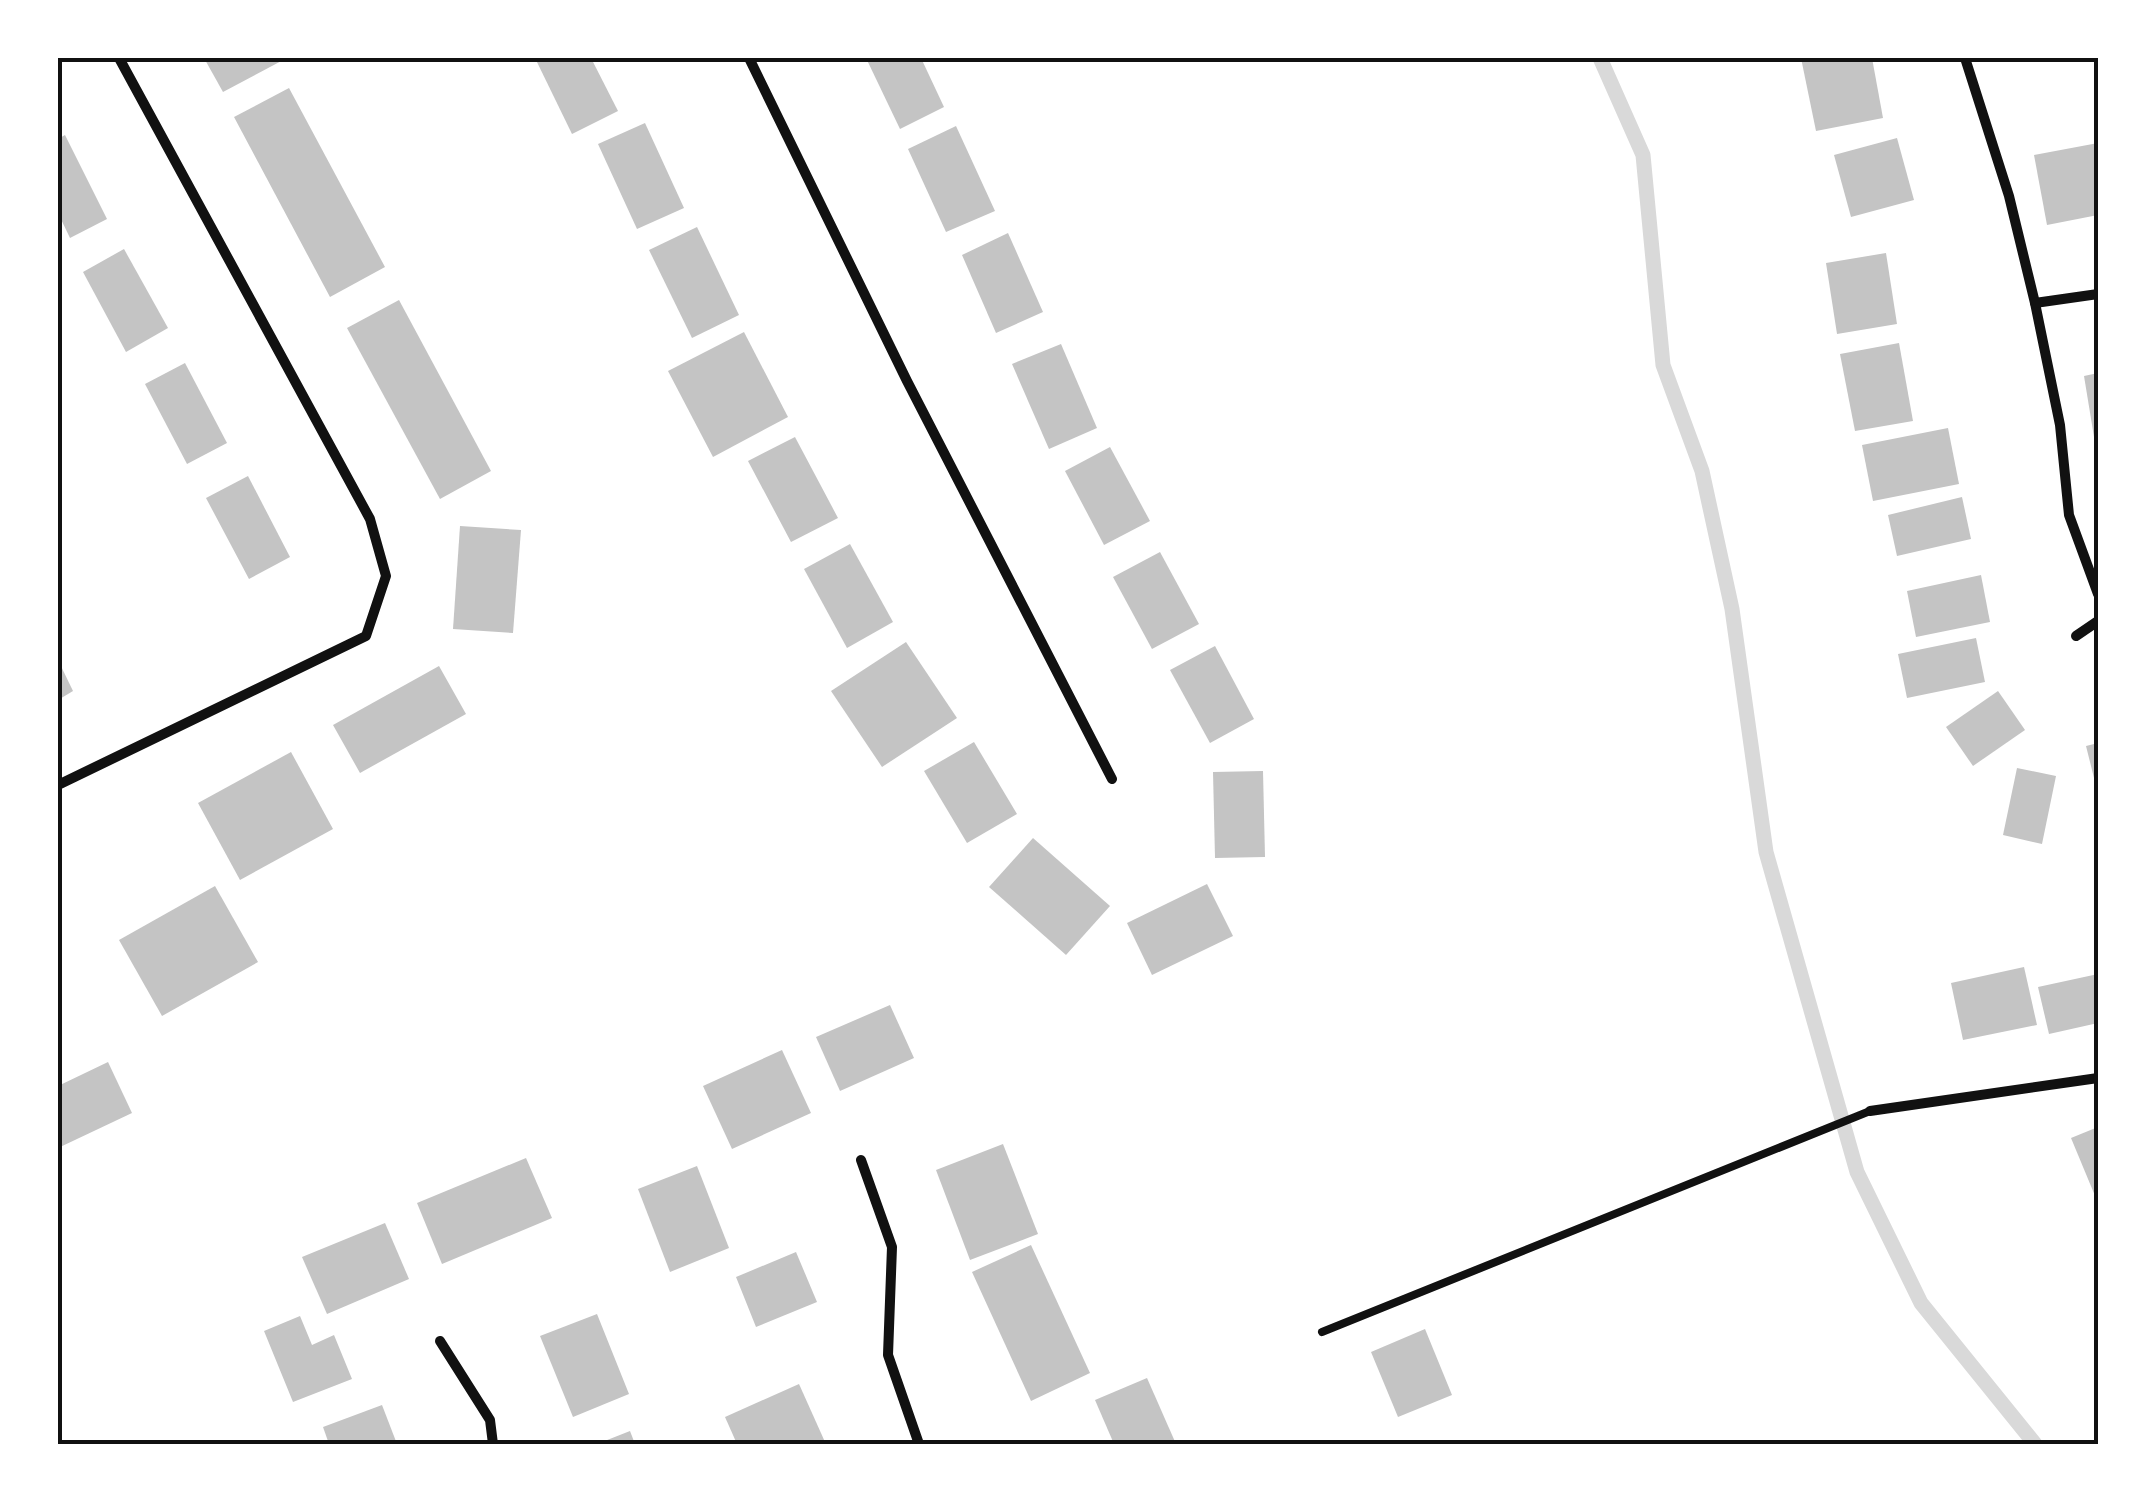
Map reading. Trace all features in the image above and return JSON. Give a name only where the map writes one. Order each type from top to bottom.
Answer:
[{"type":"street","points":[[58,785],[366,636],[386,576],[370,519],[118,58]]},
{"type":"street","points":[[748,58],[907,381],[1112,779]]},
{"type":"street","points":[[1965,58],[2009,196],[2060,425],[2069,515],[2098,594]]},
{"type":"street","points":[[2035,303],[2098,294]]},
{"type":"street","points":[[2076,636],[2098,621]]},
{"type":"street","points":[[1870,1111],[2098,1078]]},
{"type":"street","points":[[861,1160],[892,1247],[888,1355],[918,1444]]},
{"type":"street","points":[[440,1340],[490,1420],[494,1444]]},
{"type":"lane","points":[[1322,1332],[1870,1111]]},
{"type":"building","points":[[204,58],[287,58],[223,92]]},
{"type":"building","points":[[535,58],[591,58],[618,111],[572,134]]},
{"type":"building","points":[[866,58],[921,58],[944,107],[900,129]]},
{"type":"building","points":[[1801,58],[1872,58],[1883,118],[1816,131]]},
{"type":"building","points":[[289,88],[385,267],[330,297],[234,117]]},
{"type":"building","points":[[645,123],[684,208],[637,229],[598,144]]},
{"type":"building","points":[[956,126],[995,211],[946,232],[908,149]]},
{"type":"building","points":[[65,135],[107,219],[70,238],[58,213],[58,139]]},
{"type":"building","points":[[1897,138],[1914,200],[1851,217],[1834,155]]},
{"type":"building","points":[[2098,143],[2098,215],[2047,225],[2034,155]]},
{"type":"building","points":[[697,227],[739,315],[692,338],[649,250]]},
{"type":"building","points":[[1008,233],[1043,312],[996,333],[962,255]]},
{"type":"building","points":[[124,249],[168,328],[126,352],[83,272]]},
{"type":"building","points":[[1886,253],[1897,324],[1837,334],[1826,263]]},
{"type":"building","points":[[399,300],[491,471],[440,499],[347,328]]},
{"type":"building","points":[[744,332],[788,417],[713,457],[668,371]]},
{"type":"building","points":[[1899,343],[1913,421],[1855,431],[1840,354]]},
{"type":"building","points":[[1061,344],[1097,428],[1049,449],[1012,364]]},
{"type":"building","points":[[185,363],[227,443],[187,464],[145,384]]},
{"type":"building","points":[[2098,373],[2098,436],[2094,437],[2084,376]]},
{"type":"building","points":[[1948,428],[1959,484],[1873,501],[1862,445]]},
{"type":"building","points":[[795,437],[838,518],[791,542],[748,461]]},
{"type":"building","points":[[1110,447],[1150,521],[1104,545],[1065,471]]},
{"type":"building","points":[[248,476],[290,557],[249,579],[206,498]]},
{"type":"building","points":[[1962,497],[1971,539],[1897,556],[1888,515]]},
{"type":"building","points":[[460,526],[521,530],[513,633],[453,629]]},
{"type":"building","points":[[850,544],[893,622],[847,648],[804,569]]},
{"type":"building","points":[[1160,552],[1199,624],[1152,649],[1113,577]]},
{"type":"building","points":[[1981,575],[1990,622],[1916,637],[1907,591]]},
{"type":"building","points":[[1976,638],[1985,682],[1907,698],[1898,654]]},
{"type":"building","points":[[906,642],[957,718],[882,767],[831,691]]},
{"type":"building","points":[[1215,646],[1254,719],[1210,743],[1170,670]]},
{"type":"building","points":[[58,660],[73,691],[58,700]]},
{"type":"building","points":[[439,666],[466,714],[360,773],[333,725]]},
{"type":"building","points":[[1998,691],[2025,730],[1973,766],[1946,727]]},
{"type":"building","points":[[974,742],[1017,814],[967,843],[924,771]]},
{"type":"building","points":[[2098,743],[2098,789],[2097,790],[2086,746]]},
{"type":"building","points":[[291,752],[333,829],[240,880],[198,803]]},
{"type":"building","points":[[2017,768],[2056,776],[2042,844],[2003,835]]},
{"type":"building","points":[[1263,771],[1265,857],[1215,858],[1213,772]]},
{"type":"building","points":[[1033,838],[1110,906],[1066,955],[989,887]]},
{"type":"building","points":[[1207,884],[1233,936],[1152,975],[1127,923]]},
{"type":"building","points":[[215,886],[258,962],[162,1016],[119,940]]},
{"type":"building","points":[[2024,967],[2037,1025],[1963,1040],[1951,983]]},
{"type":"building","points":[[2098,974],[2098,1023],[2049,1034],[2038,987]]},
{"type":"building","points":[[890,1005],[914,1058],[840,1091],[816,1037]]},
{"type":"building","points":[[782,1050],[811,1113],[732,1149],[703,1086]]},
{"type":"building","points":[[108,1062],[132,1113],[58,1148],[58,1086]]},
{"type":"building","points":[[2098,1127],[2098,1203],[2071,1138]]},
{"type":"building","points":[[1003,1144],[1038,1234],[970,1260],[936,1170]]},
{"type":"building","points":[[526,1158],[552,1218],[442,1264],[417,1203]]},
{"type":"building","points":[[697,1166],[729,1248],[670,1272],[638,1189]]},
{"type":"building","points":[[385,1223],[409,1279],[327,1314],[302,1257]]},
{"type":"building","points":[[1031,1245],[1090,1373],[1031,1401],[972,1272]]},
{"type":"building","points":[[796,1252],[817,1302],[756,1327],[736,1277]]},
{"type":"building","points":[[597,1314],[629,1394],[573,1417],[540,1336]]},
{"type":"building","points":[[300,1316],[312,1345],[334,1335],[352,1379],[293,1402],[264,1331]]},
{"type":"building","points":[[1425,1329],[1452,1395],[1398,1417],[1371,1352]]},
{"type":"building","points":[[1147,1378],[1176,1444],[1114,1444],[1095,1400]]},
{"type":"building","points":[[799,1384],[825,1442],[737,1444],[725,1417]]},
{"type":"building","points":[[382,1405],[397,1444],[329,1444],[323,1427]]},
{"type":"building","points":[[630,1431],[635,1444],[597,1444]]},
{"type":"waterway","points":[[1600,58],[1643,155],[1663,365],[1702,471],[1732,609],[1766,852],[1857,1172],[1921,1303],[2035,1444]]}]
